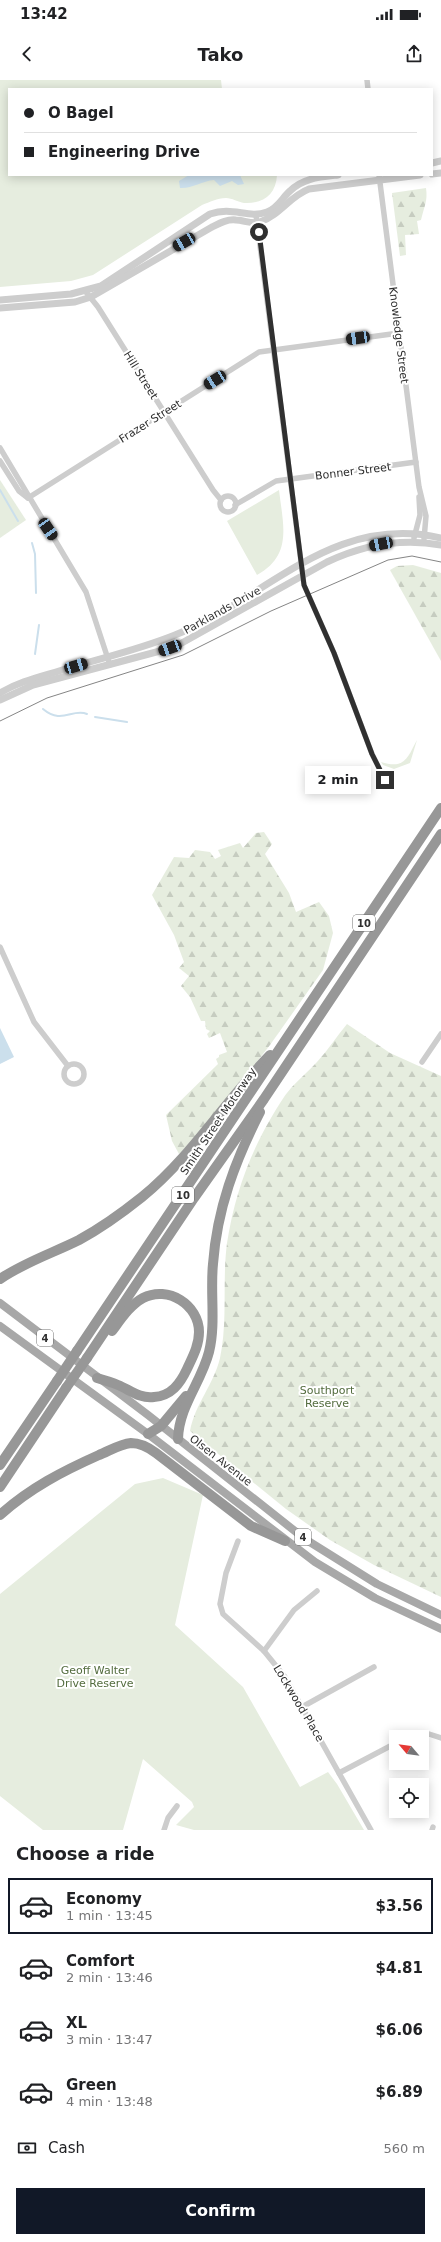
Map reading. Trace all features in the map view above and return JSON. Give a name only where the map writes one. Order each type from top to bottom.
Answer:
[{"type":"highway","name":"Smith Street Motorway","points":[[0,1465],[441,808]]},
{"type":"highway","name":"10","points":[[0,1487],[441,834]]},
{"type":"highway","points":[[0,1279],[23,1265],[91,1233],[142,1198],[188,1154],[264,1062],[286,1038]]},
{"type":"highway","points":[[178,1439],[181,1416],[209,1351],[213,1265],[223,1204],[240,1153],[260,1112],[264,1098]]},
{"type":"highway","points":[[86,1358],[98,1351],[125,1314],[144,1298],[159,1294],[172,1296],[185,1302],[194,1312],[199,1326],[197,1347],[183,1378],[167,1394],[144,1397],[117,1384],[97,1378]]},
{"type":"highway","points":[[148,1434],[161,1426],[193,1389]]},
{"type":"highway","points":[[0,1515],[22,1496],[65,1470],[120,1446],[135,1443],[145,1445],[251,1526],[285,1541]]},
{"type":"main road","name":"Olsen Avenue","points":[[0,1303],[320,1549],[377,1584],[441,1615]]},
{"type":"main road","name":"4","points":[[0,1326],[148,1434],[285,1541],[352,1585],[396,1609],[441,1629]]},
{"type":"street","points":[[0,308],[75,302],[102,286],[210,214],[229,210],[256,215],[274,208],[300,183],[315,178],[330,176]]},
{"type":"street","points":[[0,300],[88,294],[224,220],[258,223],[281,210],[299,193],[310,189],[379,177],[400,176]]},
{"type":"street","name":"Knowledge Street","points":[[379,177],[420,491],[426,516],[424,539]]},
{"type":"street","points":[[256,215],[291,479],[302,576],[309,599],[334,653],[372,754],[385,780]]},
{"type":"street","name":"Hill Street","points":[[88,294],[221,500]]},
{"type":"street","name":"Frazer Street","points":[[28,498],[256,354],[274,349],[399,333]]},
{"type":"street","points":[[0,448],[29,493],[28,498]]},
{"type":"street","points":[[0,461],[19,491],[28,498],[86,592],[110,665]]},
{"type":"street","name":"Bonner Street","points":[[291,479],[416,462]]},
{"type":"street","points":[[235,505],[231,497],[226,496],[221,500],[220,505],[224,511],[230,511],[235,505],[274,482],[291,479]]},
{"type":"street","name":"Knowledge Street","points":[[414,542],[420,515],[420,491]]},
{"type":"street","name":"Parklands Drive","points":[[0,693],[37,677],[186,631],[300,564],[331,548],[360,538],[415,534],[441,545]]},
{"type":"street","name":"Parklands Drive","points":[[0,700],[34,685],[160,651],[190,639],[327,562],[353,551],[386,544],[441,538]]},
{"type":"street","points":[[0,947],[34,1022],[68,1066]]},
{"type":"street","points":[[422,1062],[441,1034]]},
{"type":"street","name":"Lockwood Place","points":[[238,1541],[226,1573],[220,1604],[223,1614],[264,1651],[285,1677],[371,1830]]},
{"type":"street","points":[[264,1651],[294,1610],[317,1591]]},
{"type":"street","points":[[302,1707],[374,1667]]},
{"type":"street","points":[[429,1734],[441,1738]]},
{"type":"street","points":[[339,1773],[389,1747]]},
{"type":"street","points":[[164,1830],[168,1818],[177,1806]]},
{"type":"green space","points":[[0,80],[221,80],[222,88],[8,88],[8,176],[277,176],[274,188],[263,200],[244,203],[223,198],[202,205],[93,275],[71,281],[0,287]]},
{"type":"green space","points":[[426,188],[426,200],[421,220],[417,221],[419,234],[405,235],[406,255],[400,256],[392,193]]},
{"type":"green space","points":[[0,480],[26,520],[0,538]]},
{"type":"green space","points":[[279,490],[283,527],[281,549],[276,558],[268,567],[257,575],[227,521]]},
{"type":"green space","points":[[413,565],[441,573],[441,661],[390,570],[397,566]]},
{"type":"green space","points":[[417,740],[410,763],[394,769],[383,765],[381,762],[389,764],[401,763],[408,756]]},
{"type":"green space","points":[[264,832],[272,844],[265,854],[289,893],[296,912],[319,902],[329,916],[333,933],[323,970],[270,1045],[212,1119],[179,1154],[172,1141],[166,1115],[218,1064],[216,1059],[219,1055],[227,1052],[220,1033],[209,1038],[207,1034],[210,1031],[206,1029],[205,1021],[201,1021],[190,997],[181,986],[189,976],[179,968],[184,962],[174,935],[152,895],[174,857],[189,858],[195,850],[210,852],[215,859],[221,856],[218,850],[240,843],[243,848],[256,833]]},
{"type":"green space","name":"Southport Reserve","points":[[347,1024],[390,1053],[441,1076],[441,1597],[374,1565],[330,1540],[286,1509],[190,1431],[192,1421],[213,1377],[220,1358],[224,1330],[227,1243],[243,1178],[255,1148],[285,1095],[321,1057]]},
{"type":"green space","name":"Geoff Walter Drive Reserve","points":[[163,1478],[203,1495],[175,1625],[243,1687],[300,1787],[328,1772],[337,1784],[364,1830],[194,1830],[176,1825],[194,1807],[192,1802],[143,1759],[123,1830],[43,1830],[0,1796],[0,1594],[135,1484]]},
{"type":"water","points":[[187,176],[240,176],[244,184],[238,185],[232,181],[220,186],[214,180],[180,188],[179,181]]},
{"type":"water","points":[[0,1028],[14,1057],[0,1064]]},
{"type":"waterway","points":[[0,490],[18,521]]},
{"type":"waterway","points":[[32,543],[35,554],[36,593]]},
{"type":"waterway","points":[[35,654],[39,625]]},
{"type":"waterway","points":[[43,709],[56,716],[76,713],[87,714]]},
{"type":"waterway","points":[[95,717],[127,722]]},
{"type":"tram line","points":[[0,721],[47,698],[183,655],[271,611],[388,560],[412,556],[441,562]]},
{"type":"route","points":[[259,232],[300,549],[300,564],[304,585],[334,653],[372,754],[385,780]]}]
